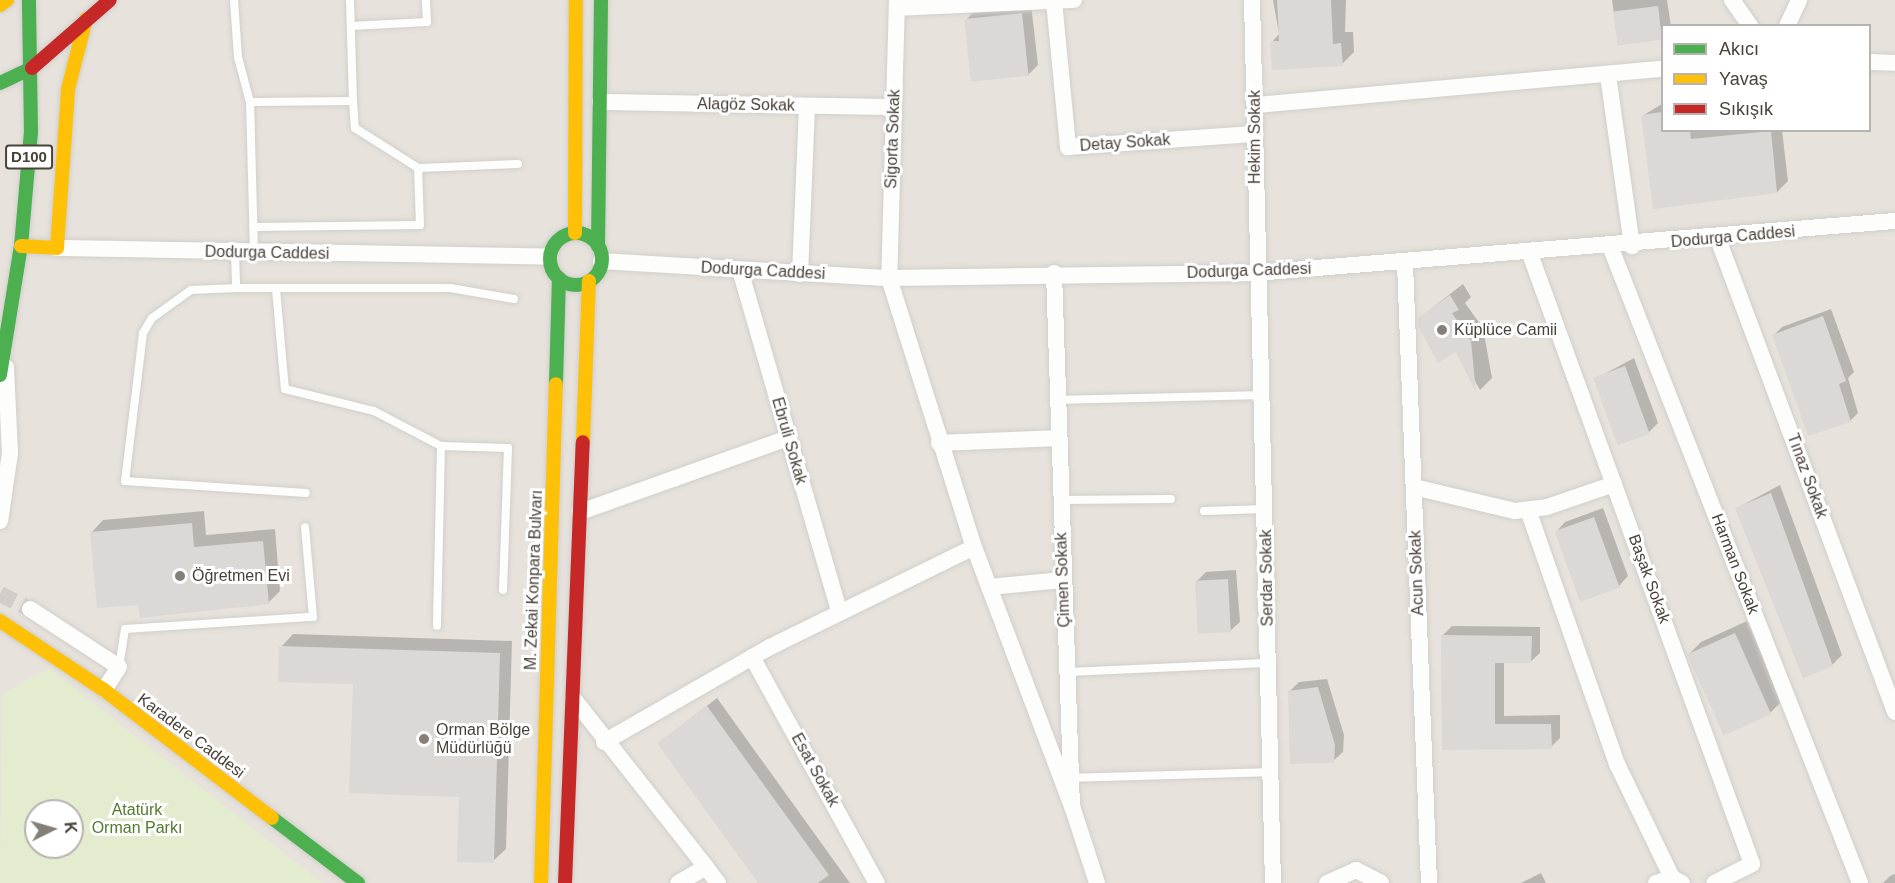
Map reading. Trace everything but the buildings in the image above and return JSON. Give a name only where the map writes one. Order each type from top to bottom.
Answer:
[{"type":"main road","points":[[0,5],[7,0]]},
{"type":"main road","name":"D100","points":[[0,375],[21,246],[32,68],[29,0]]},
{"type":"main road","points":[[0,83],[32,68],[110,0]]},
{"type":"main road","points":[[575,233],[576,0]]},
{"type":"main road","points":[[565,883],[590,281],[600,254],[601,0]]},
{"type":"main road","points":[[21,246],[57,248],[68,89],[86,19]]},
{"type":"main road","points":[[590,281],[572,284],[559,278],[550,257],[559,239],[575,233],[589,236],[600,254]]},
{"type":"main road","name":"M. Zekai Konpara Bulvarı","points":[[541,883],[559,278]]},
{"type":"main road","name":"Karadere Caddesi","points":[[0,621],[104,690],[358,883]]},
{"type":"street","points":[[897,4],[1074,0]]},
{"type":"street","name":"Hekim Sokak","points":[[1252,0],[1256,105],[1255,273]]},
{"type":"street","points":[[1732,0],[1749,24]]},
{"type":"street","points":[[1788,24],[1799,0]]},
{"type":"street","name":"Detay Sokak","points":[[1054,1],[1068,147],[1256,134]]},
{"type":"street","name":"Sigorta Sokak","points":[[897,4],[889,278],[939,443],[974,547],[1072,806]]},
{"type":"street","points":[[1871,62],[1895,63]]},
{"type":"street","points":[[1256,105],[1661,69]]},
{"type":"street","points":[[1608,75],[1632,246]]},
{"type":"street","name":"Alagöz Sokak","points":[[600,102],[893,106]]},
{"type":"street","points":[[800,274],[807,106]]},
{"type":"street","name":"Dodurga Caddesi","points":[[600,254],[740,270],[889,278],[1054,273],[1255,273],[1632,246],[1895,221]]},
{"type":"street","name":"Tınaz Sokak","points":[[1718,239],[1895,712]]},
{"type":"street","name":"Harman Sokak","points":[[1610,246],[1860,883]]},
{"type":"street","name":"Dodurga Caddesi","points":[[57,248],[550,257]]},
{"type":"street","name":"Başak Sokak","points":[[1530,254],[1752,864],[1713,883]]},
{"type":"street","name":"Acun Sokak","points":[[1405,264],[1428,883]]},
{"type":"street","name":"Ebruli Sokak","points":[[740,270],[839,611]]},
{"type":"street","name":"Çimen Sokak","points":[[1054,273],[1072,806],[1097,883]]},
{"type":"street","name":"Serdar Sokak","points":[[1255,273],[1266,509],[1273,883]]},
{"type":"street","points":[[0,521],[10,453],[5,348]]},
{"type":"street","points":[[580,512],[788,438]]},
{"type":"street","points":[[939,443],[1059,438]]},
{"type":"street","points":[[1414,487],[1528,510],[1614,484]]},
{"type":"street","points":[[1528,510],[1617,764],[1670,881]]},
{"type":"street","points":[[604,742],[752,657],[839,611],[974,547]]},
{"type":"street","points":[[989,587],[1063,580]]},
{"type":"street","points":[[30,609],[119,667],[104,690]]},
{"type":"street","name":"Esat Sokak","points":[[752,657],[877,883]]},
{"type":"street","points":[[573,698],[604,742],[718,883]]},
{"type":"street","points":[[678,883],[706,867]]},
{"type":"street","points":[[1327,883],[1356,870],[1381,883]]},
{"type":"lane","points":[[234,0],[237,57],[250,102],[254,253]]},
{"type":"lane","points":[[350,0],[355,128],[417,168],[518,164]]},
{"type":"lane","points":[[351,26],[427,22],[426,0]]},
{"type":"lane","points":[[250,102],[353,101]]},
{"type":"lane","points":[[254,227],[420,225],[417,168]]},
{"type":"lane","points":[[235,253],[236,288]]},
{"type":"lane","points":[[276,288],[285,389],[374,411],[441,446],[508,448],[503,590]]},
{"type":"lane","points":[[306,494],[125,481],[143,333],[152,318],[191,290],[450,288],[514,299]]},
{"type":"lane","points":[[1058,400],[1261,395]]},
{"type":"lane","points":[[437,626],[441,446]]},
{"type":"lane","points":[[1060,500],[1171,499]]},
{"type":"lane","points":[[1204,511],[1266,509]]},
{"type":"lane","points":[[119,667],[125,629],[313,617],[305,527]]},
{"type":"lane","points":[[1066,672],[1268,663]]},
{"type":"lane","points":[[1071,778],[1270,772]]},
{"type":"shaded area","points":[[0,0],[1895,0],[1895,883],[0,883]]},
{"type":"green space","name":"Atatürk Orman Parkı","points":[[49,668],[322,883],[0,883],[2,694]]},
{"type":"tunnel","points":[[0,594],[30,609]]},
{"type":"traffic: fast","points":[[0,375],[21,246],[31,132],[29,0]]},
{"type":"traffic: fast","points":[[598,246],[601,0]]},
{"type":"traffic: fast","points":[[0,83],[32,68]]},
{"type":"traffic: fast","points":[[576,233],[586,235],[594,241],[600,249],[602,259],[600,269],[594,277],[586,283],[576,285],[566,283],[558,277],[552,269],[550,259],[552,249],[558,241],[566,235],[576,233]]},
{"type":"traffic: fast","points":[[556,384],[559,278]]},
{"type":"traffic: fast","points":[[272,818],[358,883]]},
{"type":"traffic: slow","points":[[0,5],[7,0]]},
{"type":"traffic: slow","points":[[575,233],[576,0]]},
{"type":"traffic: slow","points":[[21,246],[57,248],[68,89],[86,19]]},
{"type":"traffic: slow","points":[[583,442],[589,281]]},
{"type":"traffic: slow","points":[[541,883],[556,384]]},
{"type":"traffic: slow","points":[[0,621],[104,690],[272,818]]},
{"type":"traffic: jam","points":[[32,68],[110,0]]},
{"type":"traffic: jam","points":[[565,883],[583,442]]},
{"type":"place","name":"Küplüce Camii","points":[[1442,330]]},
{"type":"place","name":"Öğretmen Evi","points":[[180,576]]},
{"type":"place","name":"Orman Bölge Müdürlüğü","points":[[424,739]]}]
